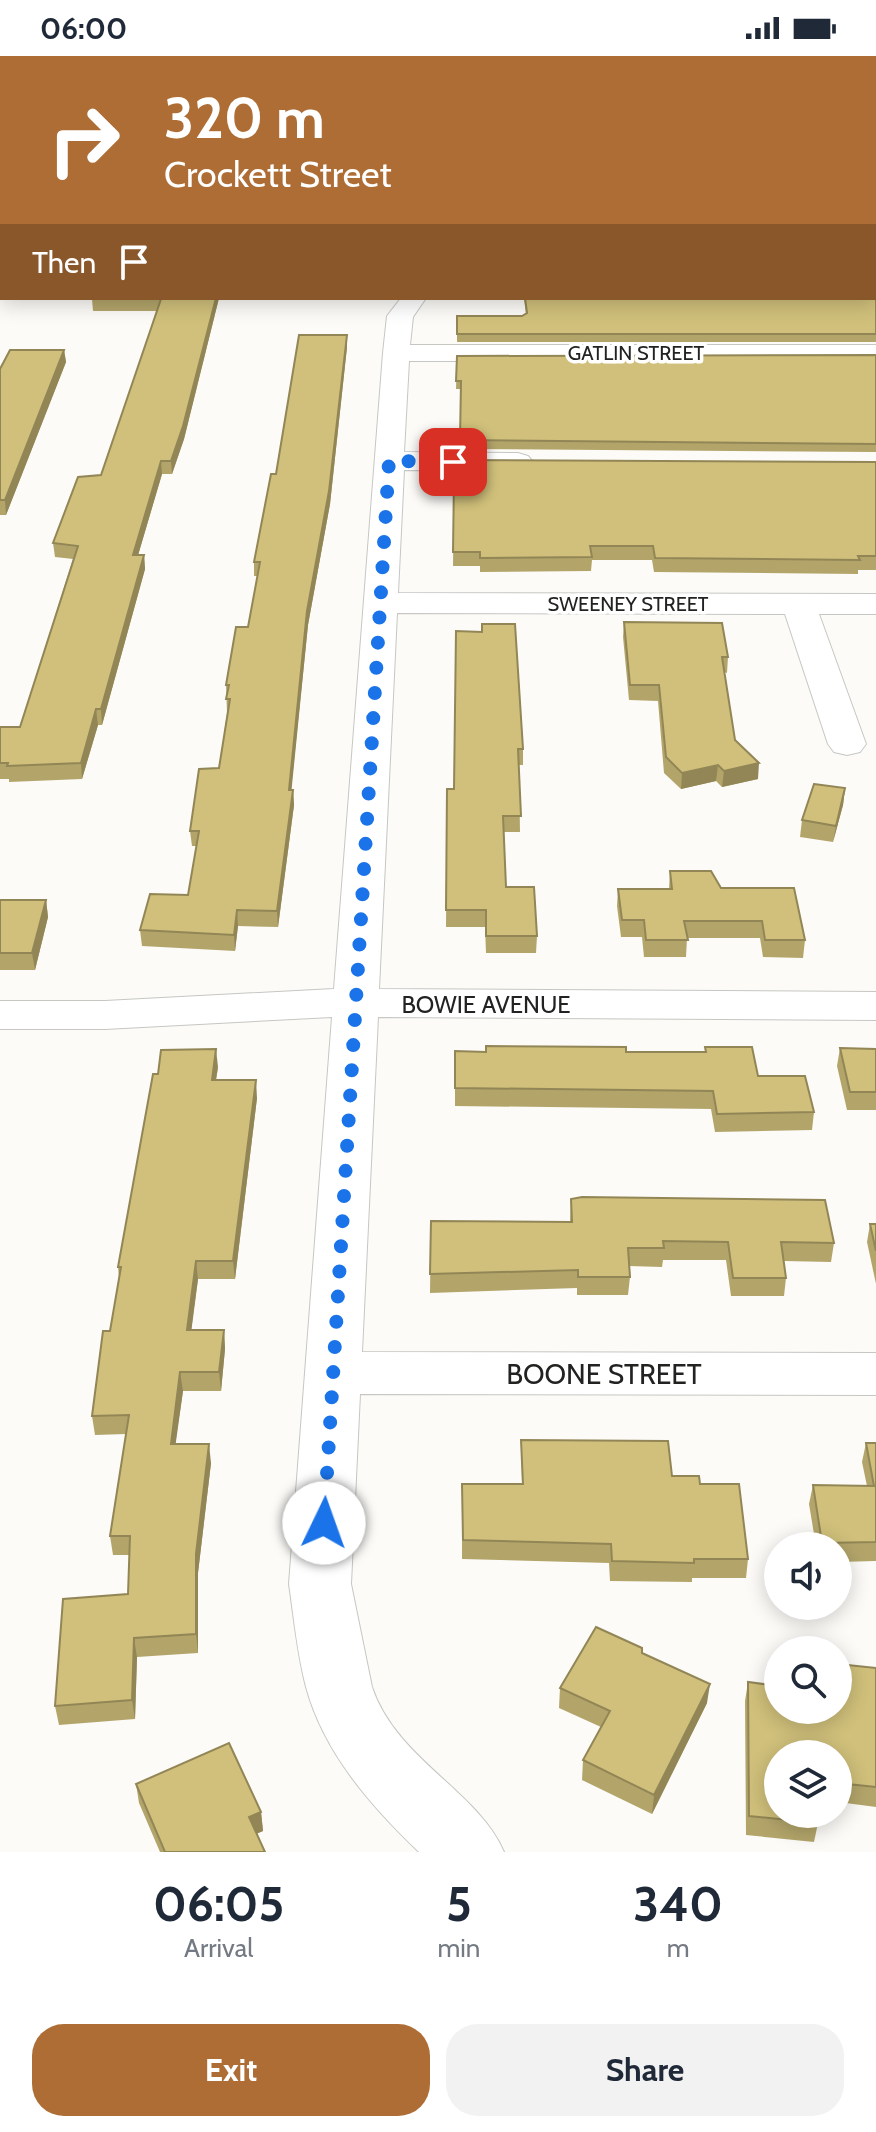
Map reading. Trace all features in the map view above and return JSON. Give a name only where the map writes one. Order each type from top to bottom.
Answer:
[{"type":"street","points":[[412,300],[400,316],[396,353],[320,1584],[343,1700],[379,1760],[426,1814],[469,1852]]},
{"type":"street","name":"GATLIN STREET","points":[[396,353],[876,353]]},
{"type":"street","points":[[389,461],[548,462]]},
{"type":"street","name":"SWEENEY STREET","points":[[380,603],[876,604]]},
{"type":"street","points":[[799,605],[847,744]]},
{"type":"street","name":"BOWIE AVENUE","points":[[0,1015],[105,1015],[266,1004],[355,1003],[876,1006]]},
{"type":"street","name":"BOONE STREET","points":[[333,1373],[876,1374]]},
{"type":"building","points":[[161,300],[215,300],[183,426],[171,461],[161,461],[133,555],[144,555],[101,709],[96,709],[81,763],[7,766],[8,763],[0,763],[0,727],[20,727],[78,546],[53,543],[78,477],[101,475]]},
{"type":"building","points":[[525,300],[876,300],[876,334],[457,334],[457,316],[522,316],[527,313]]},
{"type":"building","points":[[299,335],[347,335],[329,491],[307,611],[289,790],[293,790],[277,911],[237,910],[234,935],[140,930],[150,894],[188,895],[199,831],[190,831],[199,769],[219,768],[230,699],[226,699],[229,685],[226,685],[236,627],[248,627],[260,562],[254,562],[271,474],[276,474]]},
{"type":"building","points":[[10,350],[64,350],[5,500],[0,500],[0,369]]},
{"type":"building","points":[[876,355],[876,444],[460,440],[461,381],[456,381],[457,356]]},
{"type":"building","points":[[459,460],[876,462],[876,556],[858,556],[860,560],[655,558],[653,546],[590,546],[592,557],[480,558],[480,552],[453,552],[454,477],[459,477]]},
{"type":"building","points":[[624,622],[722,623],[728,657],[722,657],[735,740],[759,763],[724,771],[718,765],[682,773],[666,757],[659,685],[630,685]]},
{"type":"building","points":[[482,624],[515,624],[523,749],[518,749],[521,816],[503,816],[506,887],[534,887],[537,936],[486,936],[486,910],[446,910],[447,789],[454,789],[456,631],[482,632]]},
{"type":"building","points":[[814,784],[845,788],[836,826],[802,820]]},
{"type":"building","points":[[670,871],[711,871],[721,888],[794,888],[805,940],[765,940],[762,921],[684,921],[688,940],[646,940],[644,920],[622,920],[618,889],[672,889]]},
{"type":"building","points":[[0,900],[46,900],[32,953],[0,953]]},
{"type":"building","points":[[486,1046],[626,1047],[626,1052],[706,1052],[705,1047],[752,1047],[758,1076],[805,1076],[814,1112],[717,1114],[713,1091],[455,1088],[455,1051],[486,1052]]},
{"type":"building","points":[[840,1048],[876,1049],[876,1092],[850,1092]]},
{"type":"building","points":[[216,1049],[212,1080],[256,1080],[233,1261],[196,1261],[187,1330],[224,1330],[219,1372],[180,1372],[171,1444],[209,1444],[196,1554],[196,1634],[134,1638],[132,1700],[55,1706],[63,1599],[128,1594],[130,1536],[110,1536],[129,1415],[92,1416],[103,1331],[110,1331],[121,1267],[118,1267],[153,1074],[158,1074],[161,1050]]},
{"type":"building","points":[[571,1199],[825,1200],[834,1243],[781,1242],[786,1278],[733,1278],[728,1242],[663,1241],[664,1248],[628,1248],[630,1277],[578,1277],[578,1270],[430,1274],[431,1221],[572,1222]]},
{"type":"building","points":[[870,1224],[876,1224],[876,1251]]},
{"type":"building","points":[[521,1440],[668,1441],[672,1476],[699,1476],[700,1484],[739,1484],[748,1559],[694,1559],[694,1563],[612,1561],[611,1544],[463,1540],[462,1484],[523,1484]]},
{"type":"building","points":[[866,1443],[876,1443],[876,1542],[852,1542],[852,1532],[820,1532],[813,1485],[874,1486]]},
{"type":"building","points":[[596,1627],[642,1648],[642,1653],[710,1684],[654,1795],[583,1760],[610,1711],[560,1688]]},
{"type":"building","points":[[852,1665],[876,1668],[876,1787],[852,1784],[852,1740],[764,1740],[764,1818],[749,1816],[748,1682],[764,1684],[764,1724],[852,1724]]},
{"type":"building","points":[[229,1743],[261,1812],[249,1817],[265,1852],[165,1852],[136,1784]]},
{"type":"route","points":[[324,1523],[389,461],[453,462]]}]
